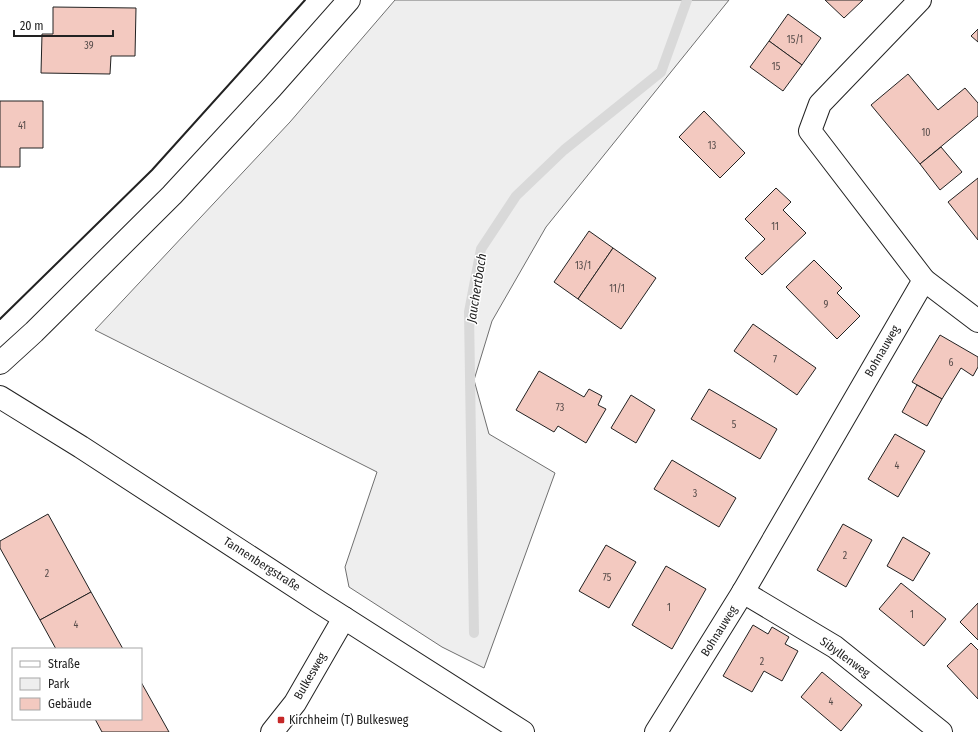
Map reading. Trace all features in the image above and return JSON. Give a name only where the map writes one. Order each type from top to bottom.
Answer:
[{"type":"street","points":[[0,363],[34,332],[172,195],[272,87],[349,0]]},
{"type":"street","points":[[920,0],[820,104],[810,131],[924,280],[978,321]]},
{"type":"street","name":"Bohnauweg","points":[[656,732],[743,592],[924,280]]},
{"type":"street","name":"Tannenbergstraße","points":[[0,397],[523,732]]},
{"type":"street","name":"Sibyllenweg","points":[[743,592],[835,648],[941,732]]},
{"type":"street","name":"Bulkesweg","points":[[272,732],[295,703],[344,618]]},
{"type":"green space","points":[[395,0],[729,0],[546,227],[492,321],[474,380],[489,434],[555,473],[484,668],[442,647],[349,587],[345,567],[377,472],[95,330],[290,122]]},
{"type":"building","points":[[825,0],[863,0],[844,18]]},
{"type":"building","points":[[53,7],[136,8],[135,56],[111,56],[110,74],[41,73],[42,34],[53,34]]},
{"type":"building","points":[[788,14],[821,38],[802,65],[769,41]]},
{"type":"building","points":[[978,29],[978,42],[971,36]]},
{"type":"building","points":[[769,41],[802,65],[783,91],[750,67]]},
{"type":"building","points":[[908,74],[938,110],[965,88],[978,103],[978,116],[920,164],[871,105]]},
{"type":"building","points":[[0,101],[43,101],[43,148],[20,148],[20,167],[0,167]]},
{"type":"building","points":[[704,111],[745,153],[720,178],[679,137]]},
{"type":"building","points":[[941,147],[962,172],[940,190],[920,164]]},
{"type":"building","points":[[978,178],[978,240],[948,202]]},
{"type":"building","points":[[776,188],[791,202],[783,210],[806,233],[762,275],[745,258],[765,239],[745,219]]},
{"type":"building","points":[[589,231],[613,248],[578,299],[554,282]]},
{"type":"building","points":[[613,248],[656,278],[621,329],[578,299]]},
{"type":"building","points":[[814,260],[842,288],[837,293],[860,316],[837,339],[786,287]]},
{"type":"building","points":[[753,324],[816,368],[797,395],[734,351]]},
{"type":"building","points":[[940,335],[978,357],[978,367],[973,376],[961,368],[942,399],[912,382]]},
{"type":"building","points":[[539,371],[584,397],[589,389],[602,396],[598,405],[606,409],[586,443],[558,426],[554,432],[516,410]]},
{"type":"building","points":[[917,385],[942,399],[927,426],[902,412]]},
{"type":"building","points":[[709,389],[777,429],[760,459],[691,419]]},
{"type":"building","points":[[631,395],[655,410],[636,443],[611,428]]},
{"type":"building","points":[[895,434],[925,451],[898,497],[868,479]]},
{"type":"building","points":[[672,460],[736,498],[719,527],[654,489]]},
{"type":"building","points":[[48,514],[91,592],[40,620],[0,548],[0,541]]},
{"type":"building","points":[[843,524],[872,540],[846,587],[817,570]]},
{"type":"building","points":[[903,537],[930,553],[913,581],[887,566]]},
{"type":"building","points":[[606,545],[636,562],[609,608],[579,591]]},
{"type":"building","points":[[666,566],[706,589],[672,649],[632,625]]},
{"type":"building","points":[[901,583],[946,619],[924,646],[879,609]]},
{"type":"building","points":[[91,592],[122,648],[55,648],[40,620]]},
{"type":"building","points":[[978,603],[978,640],[960,622]]},
{"type":"building","points":[[753,625],[768,634],[772,627],[789,637],[785,644],[798,651],[782,681],[764,671],[752,692],[723,676]]},
{"type":"building","points":[[971,643],[978,650],[978,699],[947,666]]},
{"type":"building","points":[[822,672],[862,705],[841,731],[801,697]]},
{"type":"building","points":[[142,684],[169,732],[102,732],[96,720],[142,720]]},
{"type":"waterway","name":"Jauchertbach","points":[[474,633],[469,312],[481,249],[516,196],[564,150],[661,72],[687,0]]},
{"type":"wall","points":[[0,319],[152,170],[305,0]]},
{"type":"place","name":"Kirchheim (T) Bulkesweg","points":[[281,720]]}]
